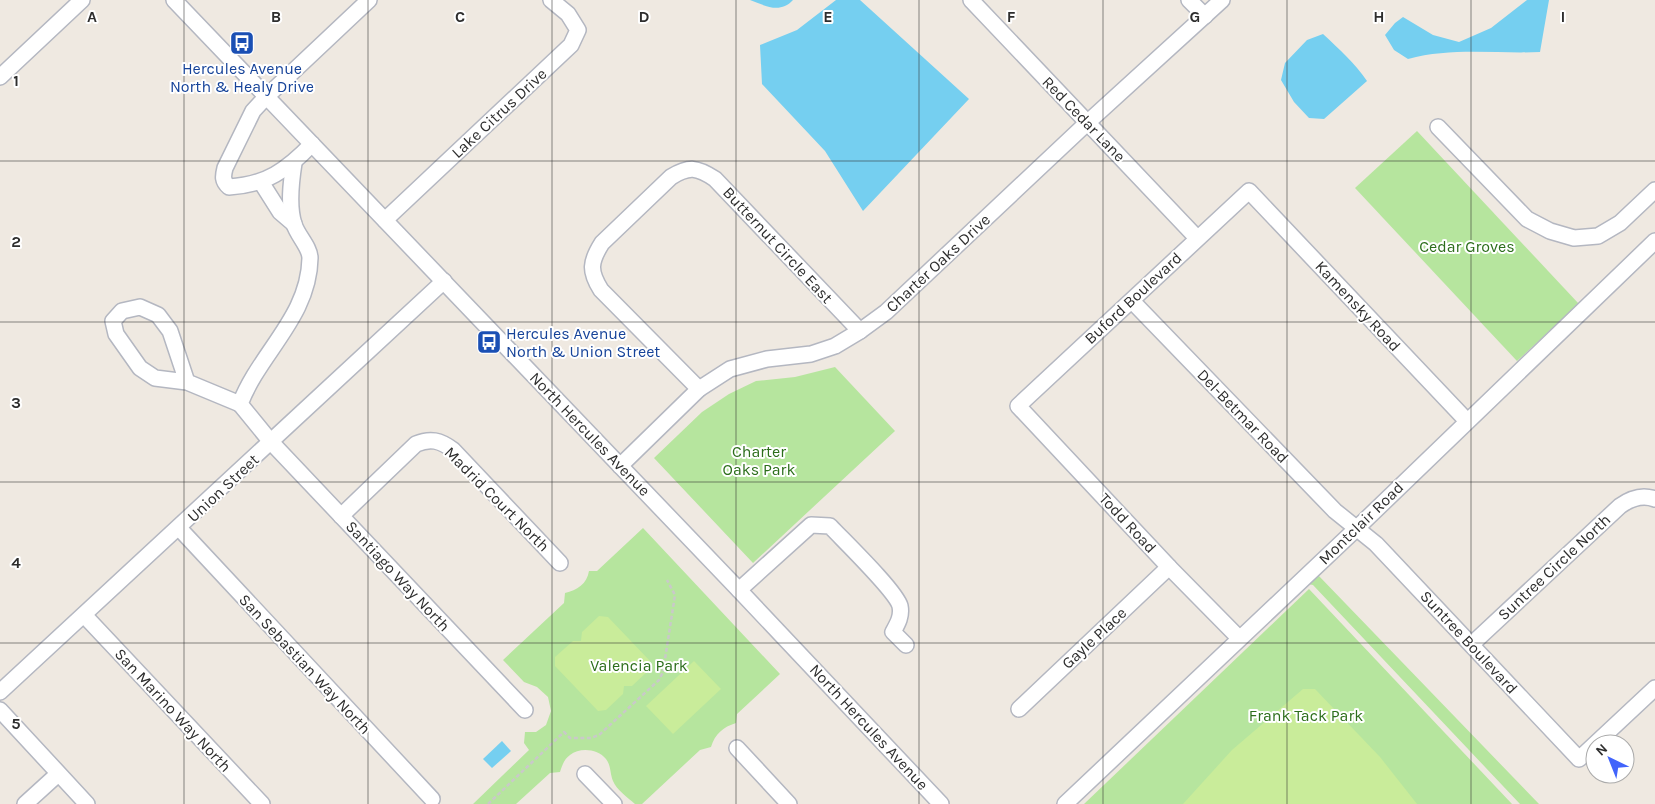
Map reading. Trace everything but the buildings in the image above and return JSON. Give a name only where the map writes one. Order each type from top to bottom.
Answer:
[{"type":"street","points":[[0,77],[82,0]]},
{"type":"street","name":"North Hercules Avenue","points":[[174,0],[740,590],[941,804]]},
{"type":"street","points":[[312,144],[294,164],[261,182],[229,187],[224,183],[223,176],[253,111],[369,0]]},
{"type":"street","name":"Lake Citrus Drive","points":[[385,220],[571,45],[578,30],[568,14],[551,0]]},
{"type":"street","name":"Red Cedar Lane","points":[[971,0],[1198,238]]},
{"type":"street","points":[[1189,0],[1205,16]]},
{"type":"street","name":"Charter Oaks Drive","points":[[620,466],[699,390],[730,369],[767,359],[810,354],[835,346],[886,312],[1087,123],[1222,0]]},
{"type":"street","points":[[1438,127],[1527,219],[1550,231],[1574,238],[1598,236],[1620,223],[1655,190]]},
{"type":"street","points":[[187,382],[170,331],[158,315],[140,307],[122,311],[113,321],[116,334],[140,368],[155,378],[187,382],[240,404],[246,388],[264,358],[295,316],[307,287],[310,256],[294,224],[291,200],[294,164]]},
{"type":"street","name":"Butternut Circle East","points":[[699,390],[601,290],[594,279],[592,268],[595,255],[602,243],[671,177],[680,172],[691,169],[704,171],[715,179],[860,331]]},
{"type":"street","points":[[261,182],[280,212],[294,224]]},
{"type":"street","name":"Buford Boulevard","points":[[1018,406],[1249,191]]},
{"type":"street","name":"Kamensky Road","points":[[1249,191],[1467,421]]},
{"type":"street","name":"Montclair Road","points":[[1065,804],[1356,529],[1467,421],[1653,248]]},
{"type":"street","name":"Union Street","points":[[0,692],[444,281]]},
{"type":"street","name":"Del-Betmar Road","points":[[1132,301],[1335,511],[1356,529]]},
{"type":"street","name":"Santiago Way North","points":[[240,404],[272,442],[525,710]]},
{"type":"street","name":"Todd Road","points":[[1018,406],[1169,567],[1239,638]]},
{"type":"street","name":"Madrid Court North","points":[[341,516],[416,444],[426,440],[436,440],[453,450],[560,563]]},
{"type":"street","name":"Suntree Circle North","points":[[1472,644],[1620,506],[1630,499],[1648,498]]},
{"type":"street","points":[[740,590],[811,525],[830,526],[876,574],[899,604],[901,616],[893,632],[906,645]]},
{"type":"street","name":"San Sebastian Way North","points":[[179,528],[432,799]]},
{"type":"street","name":"Suntree Boulevard","points":[[1356,529],[1376,544],[1579,759],[1655,688]]},
{"type":"street","name":"Gayle Place","points":[[1019,709],[1169,567]]},
{"type":"street","name":"San Marino Way North","points":[[84,615],[262,804]]},
{"type":"street","points":[[0,710],[87,804]]},
{"type":"street","points":[[737,748],[789,804]]},
{"type":"street","points":[[25,804],[58,774]]},
{"type":"street","points":[[585,774],[614,804]]},
{"type":"path","points":[[488,804],[564,732],[570,738],[591,738],[599,735],[659,680],[663,672],[675,596],[667,580]]},
{"type":"green space","name":"Cedar Groves","points":[[1417,131],[1579,304],[1517,361],[1355,188]]},
{"type":"green space","name":"Charter Oaks Park","points":[[835,367],[895,431],[753,563],[654,458],[702,412],[729,394],[756,381],[795,377]]},
{"type":"green space","name":"Valencia Park","points":[[643,528],[780,674],[737,714],[736,723],[720,732],[711,747],[700,750],[642,804],[635,804],[617,787],[613,781],[608,761],[603,756],[594,751],[584,750],[574,752],[568,757],[560,772],[550,773],[516,804],[473,804],[529,750],[524,743],[525,732],[536,732],[546,725],[551,711],[548,697],[537,687],[524,682],[503,660],[564,603],[565,593],[581,586],[586,580],[589,571],[597,571]]},
{"type":"green space","points":[[1318,575],[1539,804],[1520,804],[1313,585],[1308,584]]},
{"type":"green space","name":"Frank Tack Park","points":[[1309,589],[1512,804],[1084,804]]},
{"type":"green space","points":[[599,616],[608,617],[650,661],[649,670],[632,686],[624,686],[623,694],[606,710],[598,711],[555,666],[555,657],[573,641],[581,641],[582,632]]},
{"type":"green space","points":[[694,661],[721,689],[673,734],[646,706]]},
{"type":"green space","points":[[1303,689],[1315,689],[1380,757],[1417,804],[1183,804],[1232,750]]},
{"type":"water","points":[[750,0],[793,0],[778,8]]},
{"type":"water","points":[[836,0],[860,0],[969,99],[863,211],[825,151],[762,84],[760,45],[797,30]]},
{"type":"water","points":[[1527,0],[1549,0],[1540,52],[1457,52],[1424,55],[1408,59],[1394,50],[1385,35],[1403,17],[1433,35],[1459,42],[1491,28]]},
{"type":"water","points":[[1323,34],[1352,62],[1367,81],[1324,119],[1309,118],[1294,102],[1281,80],[1285,63],[1307,40]]},
{"type":"water","points":[[502,741],[511,751],[492,768],[483,759]]},
{"type":"place","name":"Hercules Avenue North & Healy Drive","points":[[242,43]]},
{"type":"place","name":"Hercules Avenue North & Union Street","points":[[489,342]]}]
